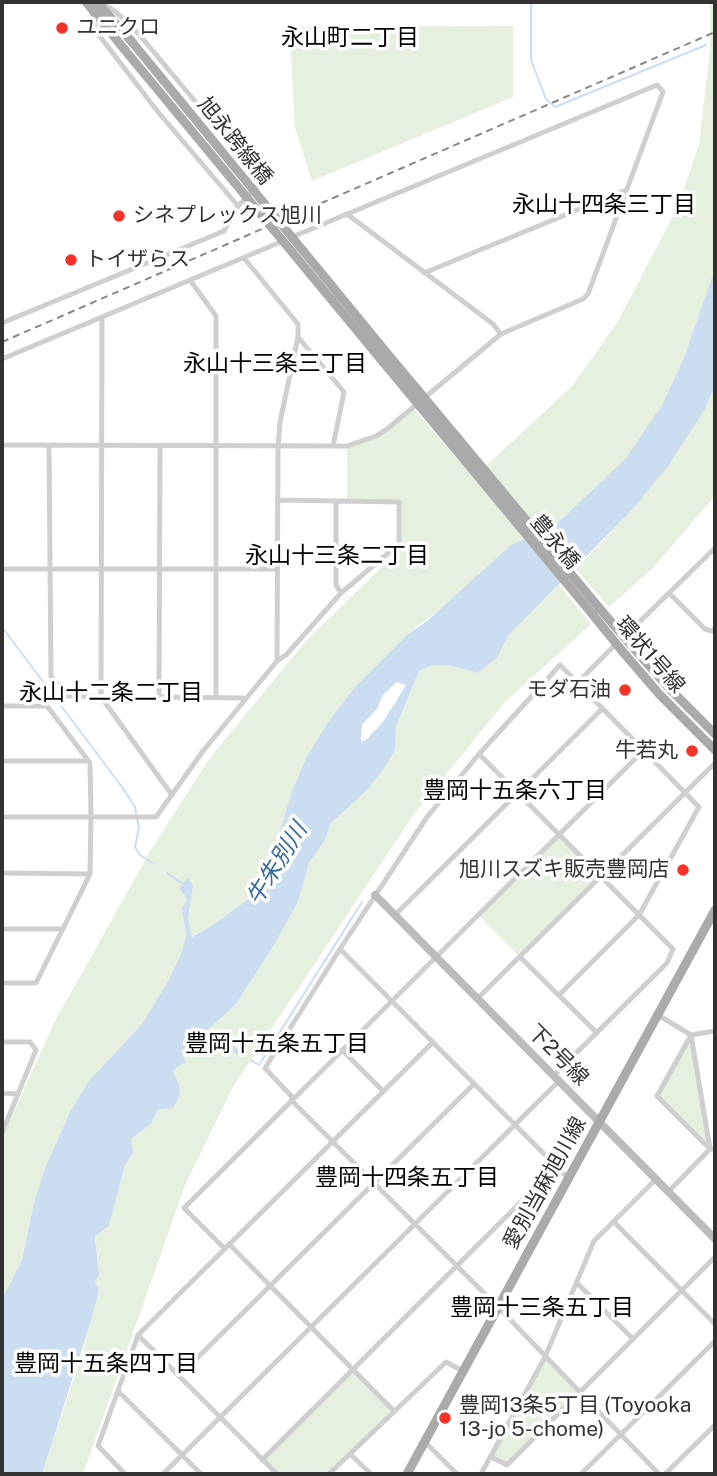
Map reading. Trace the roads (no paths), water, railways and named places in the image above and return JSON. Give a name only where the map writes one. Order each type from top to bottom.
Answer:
[{"type":"main road","name":"旭永跨線橋","points":[[93,3],[132,42],[387,360]]},
{"type":"main road","name":"旭永跨線橋","points":[[93,3],[124,49],[387,360]]},
{"type":"main road","points":[[387,360],[421,400]]},
{"type":"main road","name":"豊永橋","points":[[421,400],[594,609]]},
{"type":"main road","name":"環状1号線","points":[[594,609],[715,734]]},
{"type":"main road","name":"環状1号線","points":[[594,609],[623,652],[660,695],[715,750]]},
{"type":"main road","name":"愛別当麻旭川線","points":[[407,1474],[715,912]]},
{"type":"street","points":[[2,323],[224,231],[238,206],[262,181],[137,32],[116,12],[93,3],[95,30],[158,112],[238,206]]},
{"type":"street","points":[[2,359],[657,85],[663,92],[588,294],[583,299],[501,334],[376,436],[347,446],[2,445]]},
{"type":"street","points":[[424,273],[626,190]]},
{"type":"street","points":[[347,214],[493,324],[501,334]]},
{"type":"street","points":[[244,258],[298,324],[278,447],[277,661]]},
{"type":"street","points":[[190,280],[216,316],[216,696]]},
{"type":"street","points":[[102,317],[101,697],[172,794]]},
{"type":"street","points":[[298,337],[344,392],[333,446]]},
{"type":"street","points":[[49,445],[51,676],[65,696],[244,698]]},
{"type":"street","points":[[159,696],[160,446]]},
{"type":"street","points":[[2,817],[156,817],[244,698],[341,593],[399,544],[399,502],[277,500]]},
{"type":"street","points":[[336,501],[336,585],[341,593]]},
{"type":"street","points":[[577,683],[715,548]]},
{"type":"street","points":[[2,569],[277,569]]},
{"type":"street","points":[[669,593],[705,629],[712,631],[715,628]]},
{"type":"street","points":[[559,995],[639,915],[699,807],[560,665],[479,754],[428,817],[265,1068],[333,1142],[659,1474]]},
{"type":"street","points":[[2,706],[47,706],[90,763],[91,817],[90,874],[36,983],[2,983]]},
{"type":"street","points":[[395,915],[602,709]]},
{"type":"street","points":[[394,1411],[270,1286],[184,1208],[643,751]]},
{"type":"street","points":[[163,1474],[515,1125],[597,1033],[667,963],[673,949],[479,754]]},
{"type":"street","points":[[2,761],[88,761]]},
{"type":"street","points":[[477,999],[715,763]]},
{"type":"street","points":[[2,873],[90,874]]},
{"type":"street","name":"下2号線","points":[[375,895],[715,1239]]},
{"type":"street","points":[[2,929],[63,929]]},
{"type":"street","points":[[340,949],[568,1178]]},
{"type":"street","points":[[520,957],[597,1033]]},
{"type":"street","points":[[658,1015],[691,1035],[715,1031]]},
{"type":"street","points":[[691,1035],[713,1149]]},
{"type":"street","points":[[691,1035],[657,1096],[713,1149]]},
{"type":"street","points":[[2,1042],[30,1042],[35,1047],[2,1133]]},
{"type":"street","points":[[125,1474],[98,1446],[138,1335],[433,1042]]},
{"type":"street","points":[[342,1050],[383,1091]]},
{"type":"street","points":[[179,1377],[474,1084]]},
{"type":"street","points":[[2,1094],[17,1094]]},
{"type":"street","points":[[668,1191],[713,1149]]},
{"type":"street","points":[[262,1460],[556,1167]]},
{"type":"street","points":[[481,1474],[545,1357],[594,1241],[656,1179]]},
{"type":"street","points":[[614,1222],[715,1324]]},
{"type":"street","points":[[491,1457],[507,1465],[715,1258]]},
{"type":"street","points":[[577,1283],[633,1339]]},
{"type":"street","points":[[138,1335],[277,1474]]},
{"type":"street","points":[[581,1474],[715,1341]]},
{"type":"street","points":[[329,1474],[446,1362],[463,1371]]},
{"type":"street","points":[[118,1391],[201,1474]]},
{"type":"street","points":[[665,1474],[715,1425]]},
{"type":"street","points":[[425,1441],[457,1474]]},
{"type":"street","points":[[350,1454],[371,1474]]},
{"type":"water","name":"牛朱別川","points":[[715,269],[715,386],[705,409],[668,466],[631,511],[508,636],[497,658],[478,673],[448,665],[433,665],[419,671],[396,727],[395,750],[364,793],[330,824],[325,840],[309,863],[298,902],[274,945],[236,1004],[209,1029],[240,1050],[238,1055],[206,1034],[181,1051],[186,1063],[173,1071],[179,1084],[180,1095],[173,1108],[158,1109],[151,1124],[131,1139],[133,1152],[124,1168],[109,1226],[95,1236],[99,1275],[95,1281],[99,1290],[42,1474],[2,1474],[2,1299],[22,1260],[34,1202],[45,1168],[68,1116],[89,1081],[142,1024],[181,954],[186,936],[182,909],[186,901],[179,889],[188,877],[193,886],[188,918],[192,937],[255,894],[264,882],[292,791],[306,758],[328,722],[354,688],[408,634],[427,621],[511,545],[549,529],[626,458],[662,405],[685,355]],"holes":[[[397,682],[406,685],[383,722],[361,742],[362,725],[377,709],[383,695]]]},
{"type":"waterway","points":[[531,3],[531,60],[546,99],[555,107],[706,45]]},
{"type":"waterway","points":[[2,627],[122,787],[136,813]]},
{"type":"waterway","points":[[137,819],[139,827],[135,847],[140,855],[152,863]]},
{"type":"waterway","points":[[167,873],[183,884]]},
{"type":"waterway","points":[[251,1060],[259,1065],[362,902]]},
{"type":"railway","points":[[2,342],[715,32]]},
{"type":"place","name":"ユニクロ","points":[[62,28]]},
{"type":"place","name":"シネプレックス旭川","points":[[119,216]]},
{"type":"place","name":"トイザらス","points":[[71,260]]},
{"type":"place","name":"モダ石油","points":[[625,690]]},
{"type":"place","name":"牛若丸","points":[[692,751]]},
{"type":"place","name":"旭川スズキ販売豊岡店","points":[[683,870]]},
{"type":"place","name":"豊岡13条5丁目 (Toyooka 13-jo 5-chome)","points":[[445,1418]]},
{"type":"district","name":"永山町二丁目","points":[[350,38]]},
{"type":"district","name":"永山十四条三丁目","points":[[604,205]]},
{"type":"district","name":"永山十三条三丁目","points":[[275,364]]},
{"type":"district","name":"永山十三条二丁目","points":[[337,556]]},
{"type":"district","name":"永山十二条二丁目","points":[[111,693]]},
{"type":"district","name":"豊岡十五条六丁目","points":[[515,791]]},
{"type":"district","name":"豊岡十五条五丁目","points":[[277,1044]]},
{"type":"district","name":"豊岡十四条五丁目","points":[[407,1178]]},
{"type":"district","name":"豊岡十三条五丁目","points":[[542,1308]]},
{"type":"district","name":"豊岡十五条四丁目","points":[[106,1364]]}]
